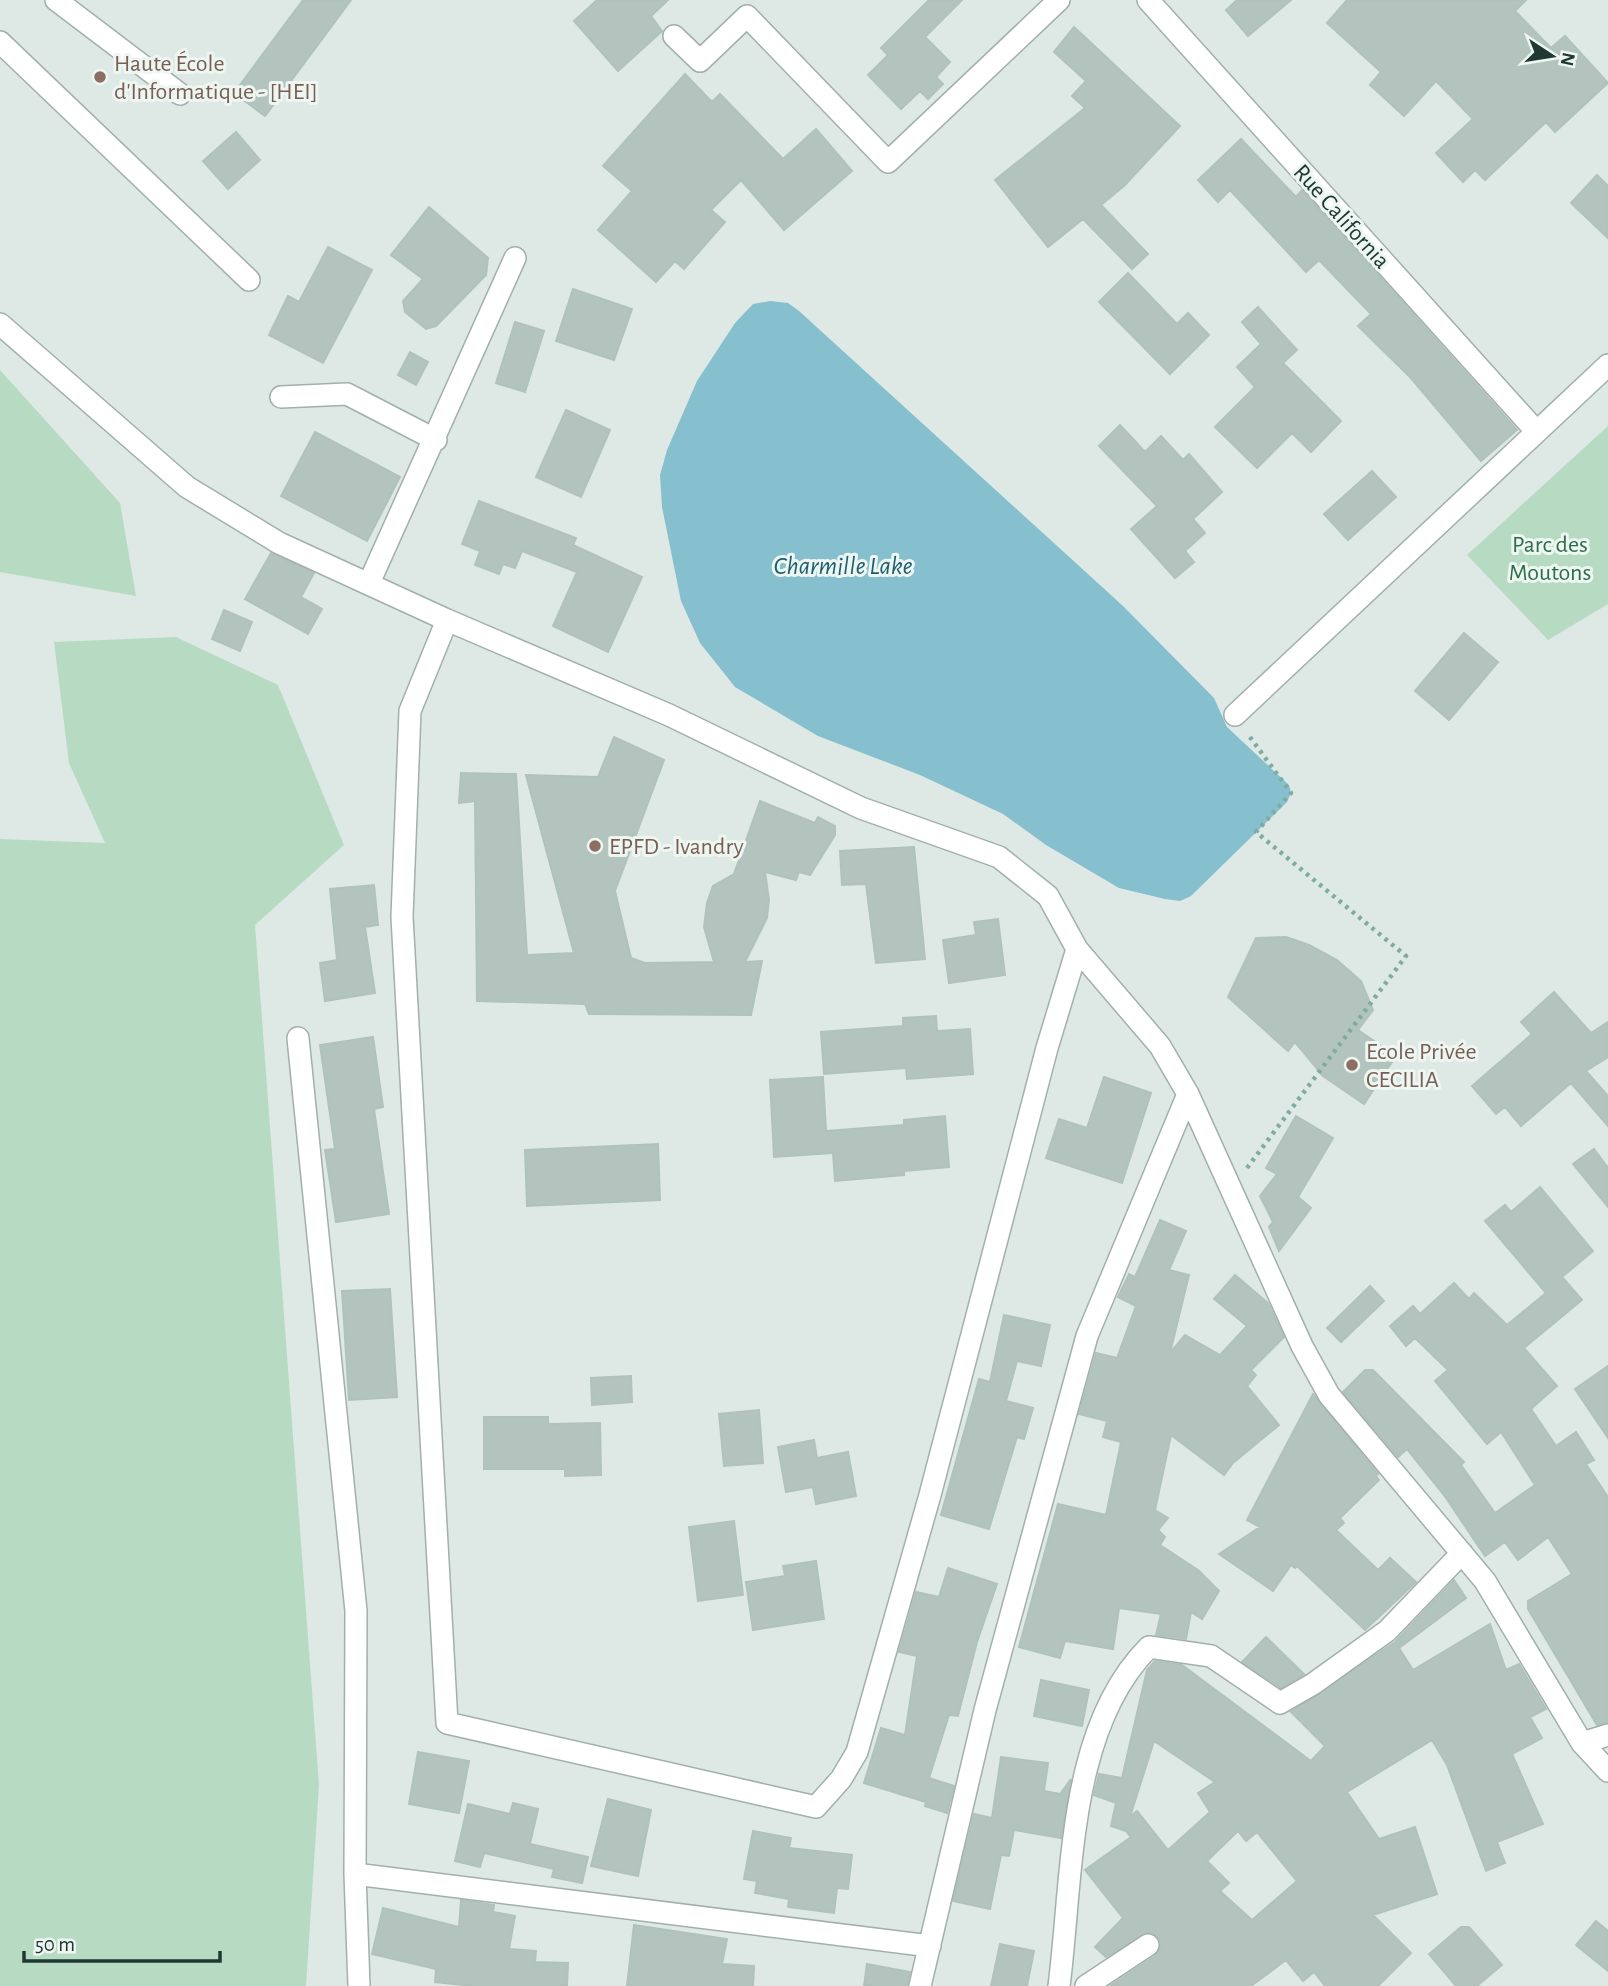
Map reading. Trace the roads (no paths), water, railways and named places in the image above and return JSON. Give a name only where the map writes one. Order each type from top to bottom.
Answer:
[{"type":"street","points":[[56,0],[180,94]]},
{"type":"street","points":[[674,36],[700,61],[747,16],[888,162],[1059,0]]},
{"type":"street","name":"Rue California","points":[[1148,0],[1536,431]]},
{"type":"street","points":[[0,42],[249,281]]},
{"type":"street","points":[[369,583],[436,440],[514,258]]},
{"type":"street","points":[[0,324],[187,487],[279,543],[447,620],[669,715],[861,808],[999,857],[1048,896],[1077,949],[1160,1046],[1188,1094],[1302,1346],[1329,1395],[1485,1581],[1582,1743],[1608,1771]]},
{"type":"street","points":[[1235,715],[1608,365]]},
{"type":"street","points":[[281,397],[347,394],[436,440]]},
{"type":"street","points":[[447,620],[410,711],[402,917],[447,1724],[816,1807],[841,1779],[857,1752],[930,1494],[1030,1112],[1077,949]]},
{"type":"street","points":[[298,1038],[356,1612],[355,1874],[359,1986]]},
{"type":"street","points":[[920,1986],[985,1710],[1087,1336],[1188,1094]]},
{"type":"street","points":[[1059,1986],[1072,1849],[1093,1739],[1130,1665],[1149,1647],[1211,1656],[1280,1703],[1313,1684],[1387,1631],[1462,1553]]},
{"type":"street","points":[[1582,1743],[1608,1735]]},
{"type":"street","points":[[355,1874],[930,1946]]},
{"type":"street","points":[[1086,1986],[1148,1945]]},
{"type":"water","name":"Charmille Lake","points":[[770,301],[788,303],[799,311],[1123,606],[1214,698],[1227,727],[1289,785],[1291,793],[1287,802],[1191,896],[1180,901],[1119,888],[1046,845],[1003,814],[920,775],[818,736],[735,687],[700,643],[681,601],[662,507],[660,475],[667,450],[697,381],[735,323],[753,304]]},
{"type":"place","name":"Haute École d'Informatique - [HEI]","points":[[100,77]]},
{"type":"place","name":"EPFD - Ivandry","points":[[595,846]]},
{"type":"place","name":"Ecole Privée CECILIA","points":[[1352,1065]]},
{"type":"park label","name":"Parc des Moutons","points":[[1550,558]]}]
